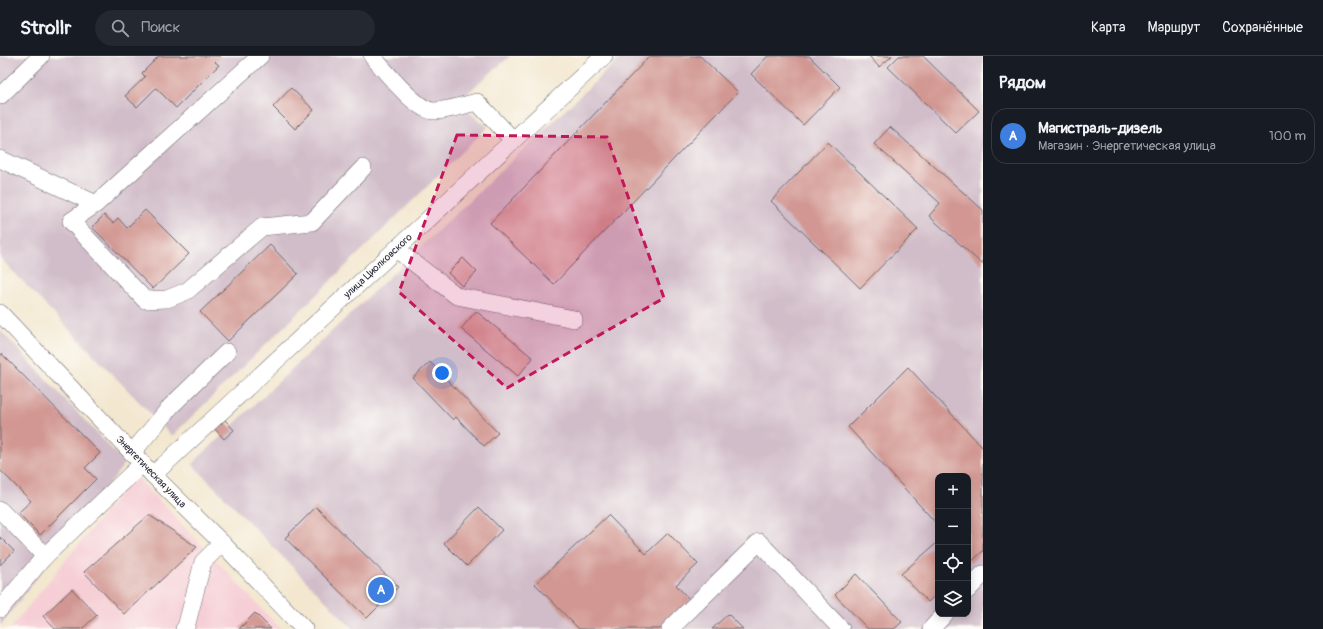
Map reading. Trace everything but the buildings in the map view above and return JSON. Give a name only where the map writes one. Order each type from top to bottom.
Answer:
[{"type":"street","points":[[0,96],[41,56]]},
{"type":"street","points":[[260,56],[96,204],[71,221],[145,300],[167,299],[187,291],[262,227],[312,222],[363,168]]},
{"type":"street","points":[[372,56],[417,104],[432,111],[449,109],[476,102],[513,140]]},
{"type":"street","name":"улица Циолковского","points":[[142,464],[396,249],[604,56]]},
{"type":"street","points":[[0,159],[96,204]]},
{"type":"street","points":[[396,249],[457,296],[574,319]]},
{"type":"street","name":"Энергетическая улица","points":[[0,313],[142,464],[222,543],[304,629]]},
{"type":"street","points":[[0,609],[45,556],[142,464],[171,406],[227,352]]},
{"type":"street","points":[[0,510],[45,556]]},
{"type":"street","points":[[670,629],[759,542],[841,629]]},
{"type":"street","points":[[185,628],[203,562],[222,543]]},
{"type":"street","points":[[971,587],[983,574]]},
{"type":"street","points":[[930,629],[942,617]]},
{"type":"highlighted area","points":[[457,135],[607,137],[664,298],[507,388],[399,292]]},
{"type":"shaded area","points":[[0,56],[510,56],[464,96],[466,110],[488,127],[172,436],[0,258]]},
{"type":"shaded area","points":[[622,56],[983,56],[983,629],[353,629],[192,464]]},
{"type":"shaded area","points":[[0,330],[125,463],[0,626]]},
{"type":"shaded area","points":[[135,475],[281,629],[10,629]]},
{"type":"place","name":"Магистраль-дизель","points":[[381,590]]}]
